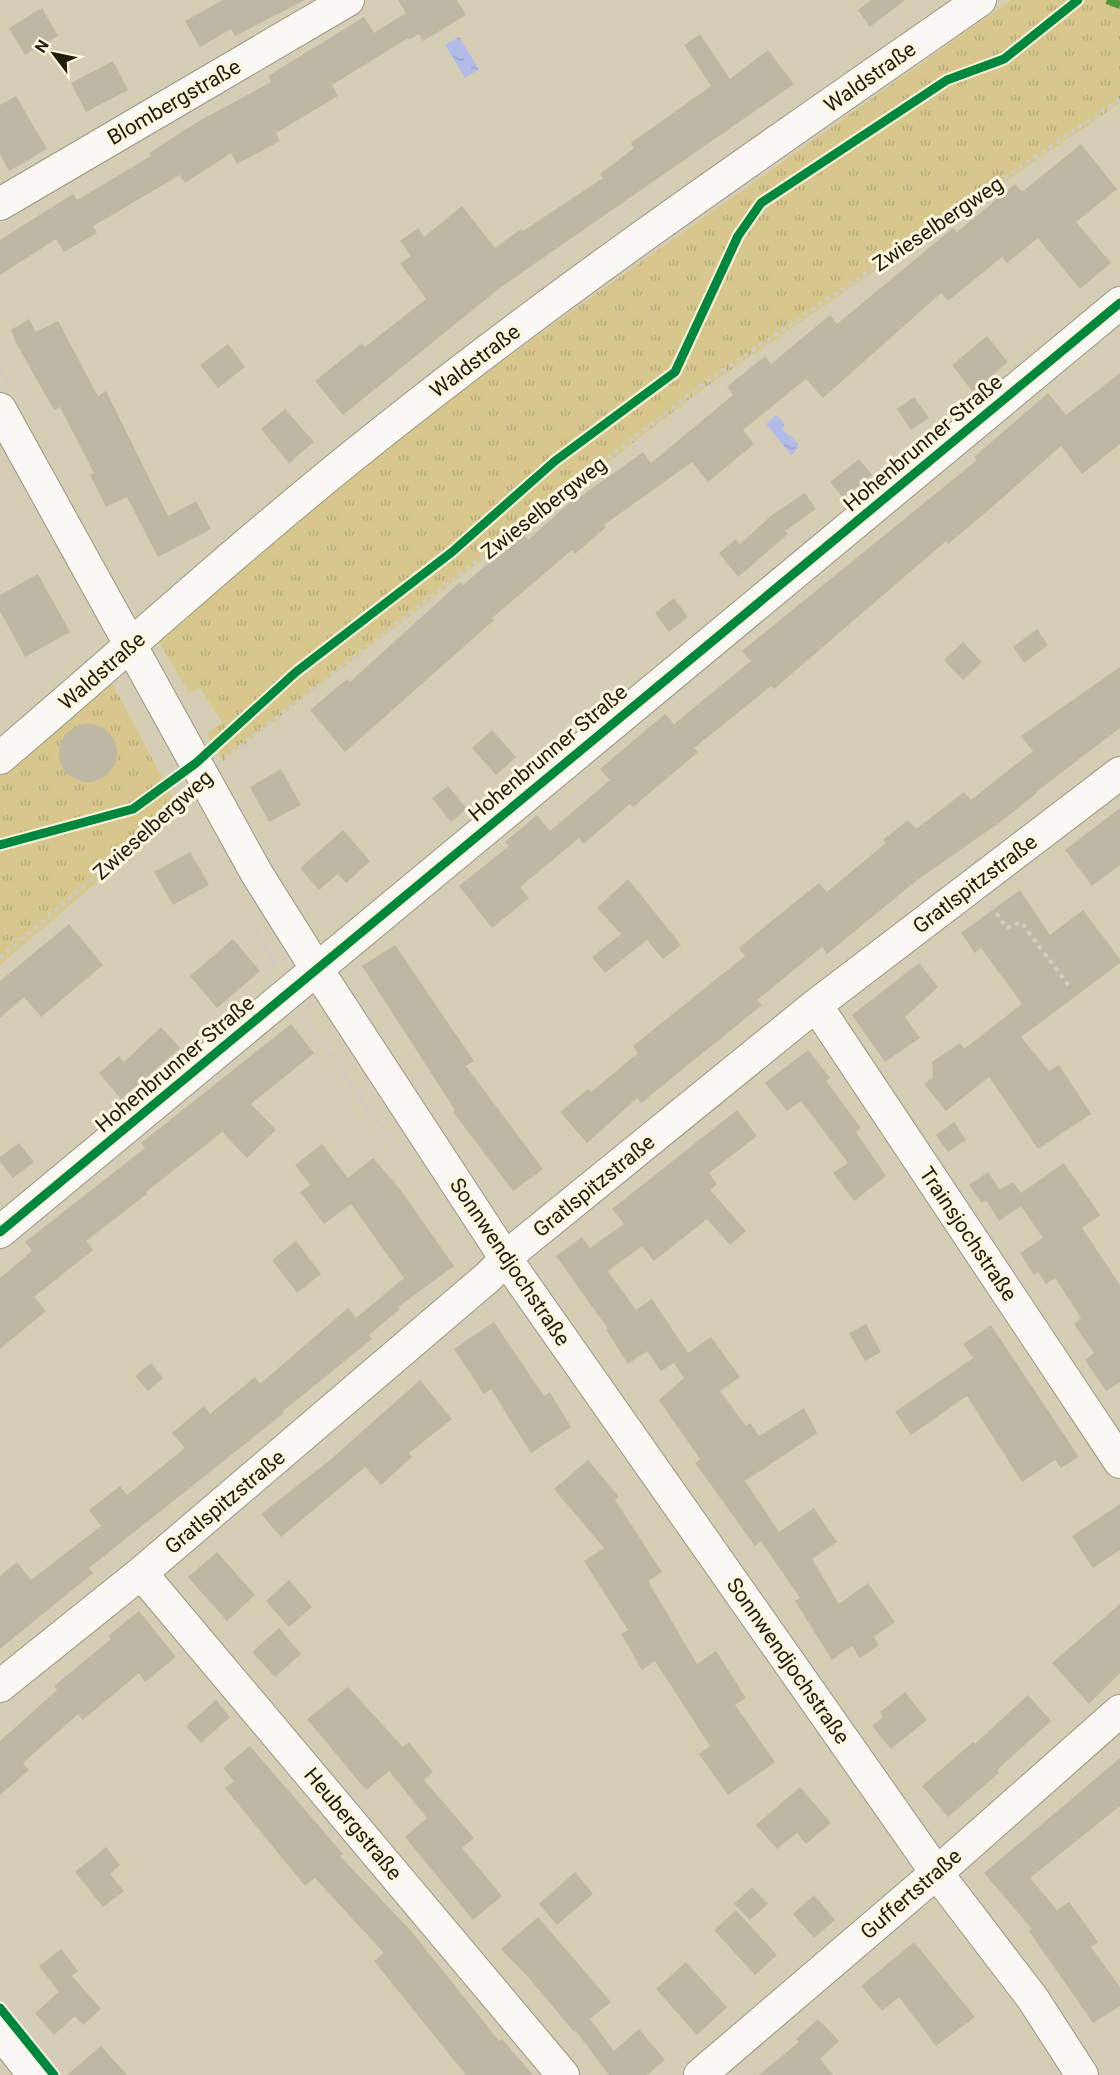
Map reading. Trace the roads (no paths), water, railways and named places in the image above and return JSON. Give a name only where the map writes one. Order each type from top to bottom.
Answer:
[{"type":"street","name":"Blombergstraße","points":[[0,204],[348,0]]},
{"type":"street","name":"Waldstraße","points":[[0,758],[298,501],[520,326],[980,0]]},
{"type":"street","name":"Hohenbrunner Straße","points":[[0,1232],[1120,303]]},
{"type":"street","name":"Sonnwendjochstraße","points":[[0,410],[257,874],[316,968],[506,1259],[936,1872],[1033,1999],[1082,2075]]},
{"type":"street","name":"Gratlspitzstraße","points":[[0,1686],[141,1573],[506,1259],[816,1005],[1120,773]]},
{"type":"street","name":"Trainsjochstraße","points":[[816,1005],[1120,1462]]},
{"type":"street","name":"Heubergstraße","points":[[141,1573],[563,2075]]},
{"type":"street","name":"Guffertstraße","points":[[700,2075],[1120,1711]]},
{"type":"street","points":[[0,2032],[34,2075]]},
{"type":"water","points":[[459,37],[479,69],[465,78],[445,45]]},
{"type":"water","points":[[777,415],[784,423],[783,430],[798,443],[798,449],[791,455],[766,424]]}]
